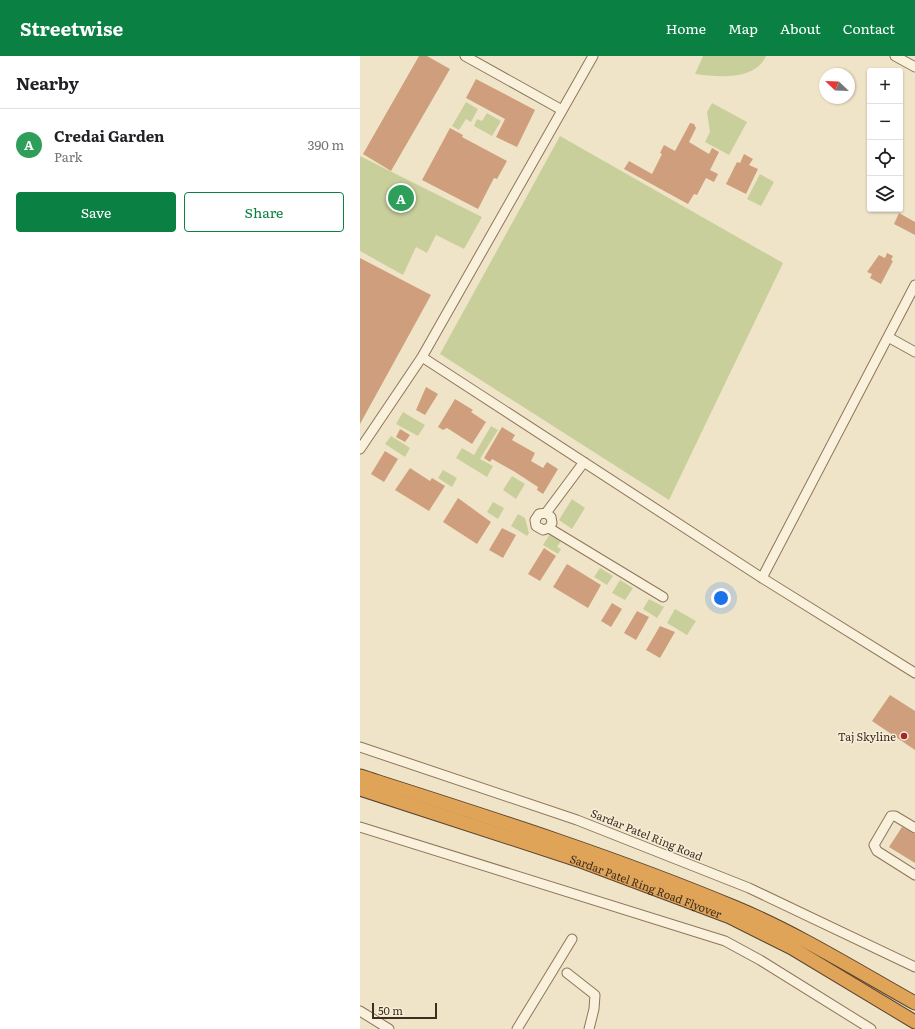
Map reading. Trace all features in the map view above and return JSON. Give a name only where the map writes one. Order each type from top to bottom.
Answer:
[{"type":"highway","name":"Sardar Patel Ring Road Flyover","points":[[360,776],[582,850],[658,877],[734,907],[795,942],[915,1003]]},
{"type":"highway","name":"Sardar Patel Ring Road Flyover","points":[[360,789],[578,860],[795,942],[915,1022]]},
{"type":"street","points":[[464,56],[562,110]]},
{"type":"street","points":[[360,449],[422,356],[593,56]]},
{"type":"street","points":[[895,56],[915,67]]},
{"type":"street","points":[[762,578],[915,285]]},
{"type":"street","points":[[888,336],[915,352]]},
{"type":"street","points":[[422,356],[762,578],[915,673]]},
{"type":"street","points":[[546,513],[551,517],[552,523],[549,528],[542,530],[536,526],[535,520],[539,514],[546,513],[584,462]]},
{"type":"street","points":[[549,528],[663,597]]},
{"type":"street","name":"Sardar Patel Ring Road","points":[[360,747],[577,820],[735,882],[915,967]]},
{"type":"street","points":[[915,828],[895,816],[891,816],[874,845],[877,851],[915,875]]},
{"type":"street","points":[[360,827],[726,941],[760,960],[871,1029]]},
{"type":"street","points":[[517,1029],[572,939]]},
{"type":"street","points":[[567,973],[594,995],[594,1009],[589,1029]]},
{"type":"street","points":[[360,1011],[389,1029]]},
{"type":"green space","points":[[703,56],[766,56],[761,64],[754,70],[735,76],[714,76],[695,74]]},
{"type":"green space","points":[[466,102],[478,109],[471,122],[466,119],[459,130],[452,126]]},
{"type":"green space","points":[[712,103],[747,122],[729,155],[705,142],[710,132],[707,112]]},
{"type":"green space","points":[[487,113],[501,121],[492,136],[474,126],[477,119],[482,121]]},
{"type":"green space","points":[[560,136],[783,263],[669,500],[440,354]]},
{"type":"green space","points":[[360,156],[482,217],[464,249],[436,235],[427,253],[416,247],[403,275],[360,251]]},
{"type":"green space","points":[[760,174],[774,182],[761,206],[747,199]]},
{"type":"green space","points":[[403,412],[425,425],[418,436],[396,424]]},
{"type":"green space","points":[[491,426],[498,430],[480,459],[493,466],[487,477],[456,458],[462,448],[474,455]]},
{"type":"green space","points":[[391,436],[410,448],[405,457],[385,444]]},
{"type":"green space","points":[[443,470],[457,478],[452,487],[438,478]]},
{"type":"green space","points":[[512,476],[525,484],[516,499],[503,490]]},
{"type":"green space","points":[[572,499],[585,508],[572,529],[559,520]]},
{"type":"green space","points":[[493,502],[504,508],[498,519],[487,512]]},
{"type":"green space","points":[[518,514],[525,518],[529,533],[527,536],[511,526]]},
{"type":"green space","points":[[550,534],[561,541],[557,547],[561,549],[558,554],[543,545]]},
{"type":"green space","points":[[600,568],[613,576],[607,585],[594,577]]},
{"type":"green space","points":[[620,580],[633,588],[625,600],[612,593]]},
{"type":"green space","points":[[649,599],[664,607],[657,618],[643,609]]},
{"type":"green space","points":[[675,609],[696,621],[687,635],[667,623]]},
{"type":"building","points":[[419,56],[427,56],[450,69],[391,171],[363,154]]},
{"type":"building","points":[[476,79],[535,110],[517,147],[496,137],[505,119],[466,98]]},
{"type":"building","points":[[690,123],[694,124],[696,128],[689,142],[709,154],[712,148],[719,152],[710,170],[718,174],[714,182],[706,178],[697,195],[694,194],[688,204],[624,169],[629,161],[652,174],[662,154],[660,153],[664,145],[675,151]]},
{"type":"building","points":[[450,128],[463,135],[462,137],[507,161],[497,179],[494,178],[478,209],[422,180]]},
{"type":"building","points":[[744,154],[753,159],[749,165],[758,169],[746,194],[726,184],[737,162],[740,163]]},
{"type":"building","points":[[899,213],[915,222],[915,235],[894,224]]},
{"type":"building","points":[[887,253],[893,256],[891,260],[893,261],[881,284],[870,278],[872,274],[867,272],[879,255],[885,258]]},
{"type":"building","points":[[360,258],[431,295],[360,424]]},
{"type":"building","points":[[426,387],[438,394],[425,415],[416,410]]},
{"type":"building","points":[[455,399],[473,410],[471,412],[486,422],[472,444],[447,428],[443,430],[438,427]]},
{"type":"building","points":[[502,427],[515,435],[512,440],[535,453],[531,461],[543,468],[547,462],[558,469],[543,494],[537,490],[538,487],[515,472],[492,459],[490,462],[484,458]]},
{"type":"building","points":[[400,429],[410,435],[405,442],[396,437]]},
{"type":"building","points":[[385,451],[398,459],[384,482],[371,474]]},
{"type":"building","points":[[410,468],[430,481],[432,478],[445,486],[429,511],[395,490]]},
{"type":"building","points":[[458,498],[491,522],[477,544],[443,522]]},
{"type":"building","points":[[502,528],[516,535],[503,558],[489,550]]},
{"type":"building","points":[[544,548],[556,556],[540,581],[528,574]]},
{"type":"building","points":[[567,564],[601,585],[588,608],[553,587]]},
{"type":"building","points":[[612,603],[622,609],[611,627],[601,621]]},
{"type":"building","points":[[637,611],[649,617],[636,640],[624,633]]},
{"type":"building","points":[[660,626],[675,632],[660,658],[646,650]]},
{"type":"building","name":"Taj Skyline","points":[[890,695],[915,711],[915,750],[872,721]]},
{"type":"building","points":[[902,827],[915,834],[915,863],[889,847]]},
{"type":"place","name":"Credai Garden","points":[[401,198]]},
{"type":"place","name":"Taj Skyline","points":[[904,736]]}]
